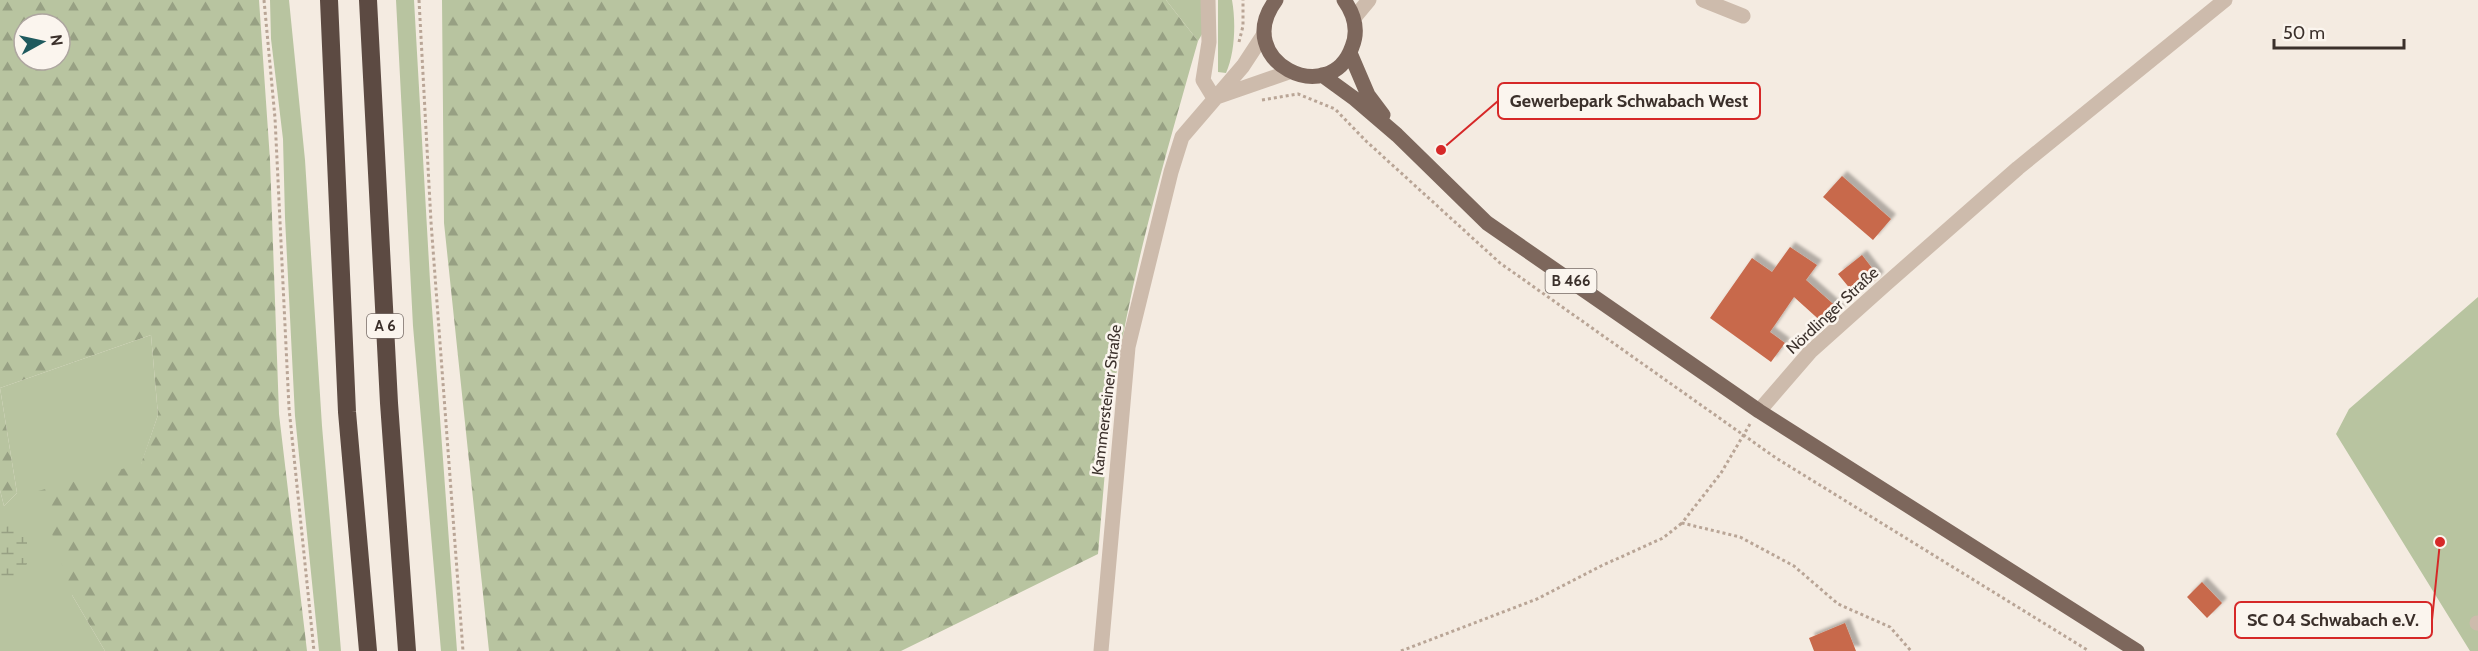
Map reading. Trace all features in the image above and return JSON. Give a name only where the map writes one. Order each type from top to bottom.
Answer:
[{"type":"highway","name":"A 6","points":[[328,0],[347,411],[368,651]]},
{"type":"highway","name":"A 6","points":[[368,0],[389,391],[407,651]]},
{"type":"main road","points":[[1276,0],[1266,7],[1264,33],[1272,56],[1289,72],[1300,76],[1322,75],[1338,67],[1350,53],[1356,30],[1354,18],[1344,0]]},
{"type":"main road","name":"B 466","points":[[1350,53],[1368,95],[1397,135]]},
{"type":"main road","name":"B 466","points":[[1322,75],[1355,99],[1397,135],[1487,223],[1759,411],[2137,651]]},
{"type":"street","points":[[1208,0],[1209,42],[1203,80],[1214,98],[1289,72]]},
{"type":"street","points":[[1354,18],[1369,0]]},
{"type":"street","points":[[1703,0],[1743,16]]},
{"type":"street","name":"Nördlinger Straße","points":[[1759,411],[1810,352],[1894,277],[2027,161],[2224,0]]},
{"type":"street","name":"Kammersteiner Straße","points":[[1101,651],[1128,347],[1171,172],[1182,137],[1243,66],[1264,33]]},
{"type":"path","points":[[264,0],[275,118],[289,408],[314,651]]},
{"type":"path","points":[[419,0],[431,222],[463,651]]},
{"type":"path","points":[[1401,651],[1537,598],[1663,538],[1682,523],[1721,473],[1759,411]]},
{"type":"path","points":[[1682,523],[1740,537],[1794,566],[1838,604],[1890,627],[1911,651]]},
{"type":"green space","points":[[0,0],[259,0],[270,160],[279,414],[307,651],[105,651],[72,595],[38,491],[141,464],[158,415],[151,335],[0,388]]},
{"type":"green space","points":[[270,0],[289,0],[305,160],[322,426],[341,651],[319,651],[295,416],[283,139],[271,39]]},
{"type":"green space","points":[[396,0],[414,0],[430,281],[457,651],[441,651],[413,326]]},
{"type":"green space","points":[[442,0],[1166,0],[1198,41],[1151,210],[1122,339],[1110,424],[1098,554],[901,651],[489,651],[444,223]]},
{"type":"green space","points":[[1166,0],[1202,0],[1205,29],[1198,41]]},
{"type":"green space","points":[[1218,0],[1232,0],[1233,9],[1233,47],[1226,73],[1218,72]]},
{"type":"green space","points":[[2478,297],[2478,651],[2470,651],[2336,434],[2349,409]]},
{"type":"green space","points":[[151,335],[158,415],[141,465],[72,595],[105,651],[0,651],[0,490],[4,506],[17,493],[0,388]]},
{"type":"green space","points":[[0,388],[17,493],[4,506],[0,490]]},
{"type":"green space","points":[[8,526],[17,527],[27,536],[27,564],[0,591],[0,529]]},
{"type":"building","points":[[1842,176],[1891,219],[1873,240],[1823,197]]},
{"type":"building","points":[[1790,247],[1817,265],[1806,280],[1840,310],[1825,325],[1794,297],[1770,332],[1785,343],[1771,362],[1710,318],[1752,258],[1772,272]]},
{"type":"building","points":[[1862,255],[1879,277],[1856,296],[1838,274]]},
{"type":"building","points":[[2202,582],[2222,603],[2207,618],[2187,597]]},
{"type":"building","points":[[1845,623],[1856,651],[1814,651],[1809,638]]},
{"type":"place","name":"Gewerbepark Schwabach West","points":[[1441,150]]},
{"type":"place","name":"SC 04 Schwabach e.V.","points":[[2440,542]]}]
